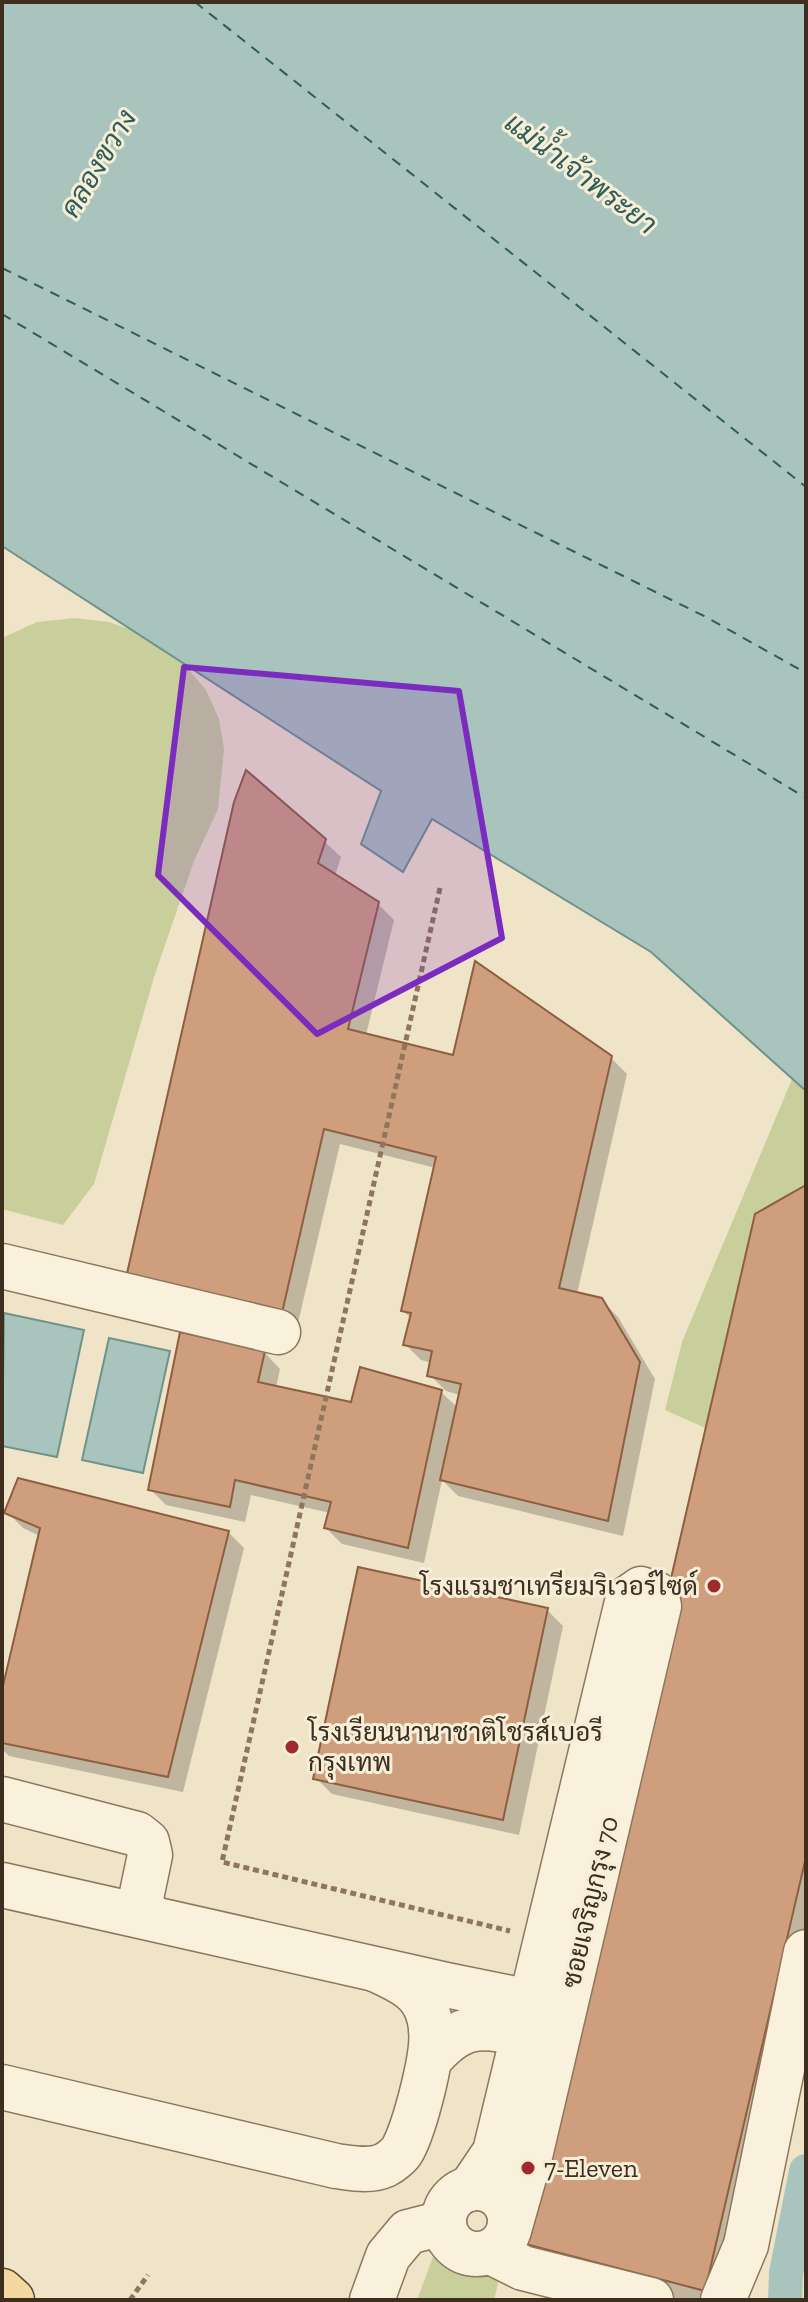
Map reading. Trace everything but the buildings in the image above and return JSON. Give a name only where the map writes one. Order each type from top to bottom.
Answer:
[{"type":"main road","points":[[2,2291],[12,2300]]},
{"type":"lane","points":[[2,1266],[278,1332]]},
{"type":"lane","name":"ซอยเจริญกรุง 70","points":[[563,1943],[530,2156],[475,2238],[446,2208],[452,2199],[470,2189],[495,2152],[526,2018],[563,1943],[659,1606],[656,1594],[641,1589],[628,1598],[563,1943]]},
{"type":"lane","points":[[2,1799],[137,1834],[147,1842],[150,1855],[141,1898],[146,1917]]},
{"type":"lane","points":[[8,1889],[377,1970],[526,2018]]},
{"type":"lane","points":[[723,2300],[746,2245],[806,1952]]},
{"type":"lane","points":[[2,2087],[336,2166],[365,2169],[385,2165],[401,2152],[409,2134],[430,2059],[432,2030],[425,2005],[416,1993],[377,1970]]},
{"type":"lane","points":[[430,2059],[459,2032],[526,2018]]},
{"type":"lane","points":[[402,2300],[411,2271],[424,2254],[475,2238],[507,2207],[502,2199],[484,2188],[470,2189]]},
{"type":"lane","points":[[372,2300],[388,2256],[408,2232],[475,2238],[523,2268],[651,2300]]},
{"type":"path","points":[[440,888],[222,1862],[563,1943]]},
{"type":"path","points":[[130,2300],[148,2275]]},
{"type":"highlighted area","points":[[184,667],[459,691],[502,938],[317,1034],[158,875]]},
{"type":"green space","points":[[75,618],[109,622],[141,633],[177,656],[206,690],[219,719],[224,749],[218,809],[194,861],[155,974],[94,1184],[63,1225],[2,1209],[2,638],[37,622]]},
{"type":"green space","points":[[792,1079],[806,1091],[806,1473],[665,1410],[682,1342]]},
{"type":"green space","points":[[436,2249],[501,2271],[494,2300],[417,2300]]},
{"type":"water","points":[[2,2],[806,2],[806,1091],[651,952],[432,819],[403,872],[361,844],[381,791],[2,546]]},
{"type":"water","points":[[4,1313],[84,1330],[57,1457],[2,1446]]},
{"type":"water","points":[[109,1338],[170,1351],[143,1473],[82,1460]]},
{"type":"waterway","points":[[785,2300],[786,2273],[806,2171]]},
{"type":"ferry route","points":[[195,2],[806,487]]},
{"type":"ferry route","points":[[2,268],[706,617],[806,673]]},
{"type":"ferry route","points":[[2,314],[806,798]]},
{"type":"place","name":"โรงแรมชาเทรียมริเวอร์ไซด์","points":[[714,1586]]},
{"type":"place","name":"โรงเรียนนานาชาติโชรส์เบอรี กรุงเทพ","points":[[292,1747]]},
{"type":"place","name":"7-Eleven","points":[[528,2168]]},
{"type":"water label","name":"คลองขวาง","points":[[98,163]]},
{"type":"water label","name":"แม่น้ำเจ้าพระยา","points":[[581,173]]}]
